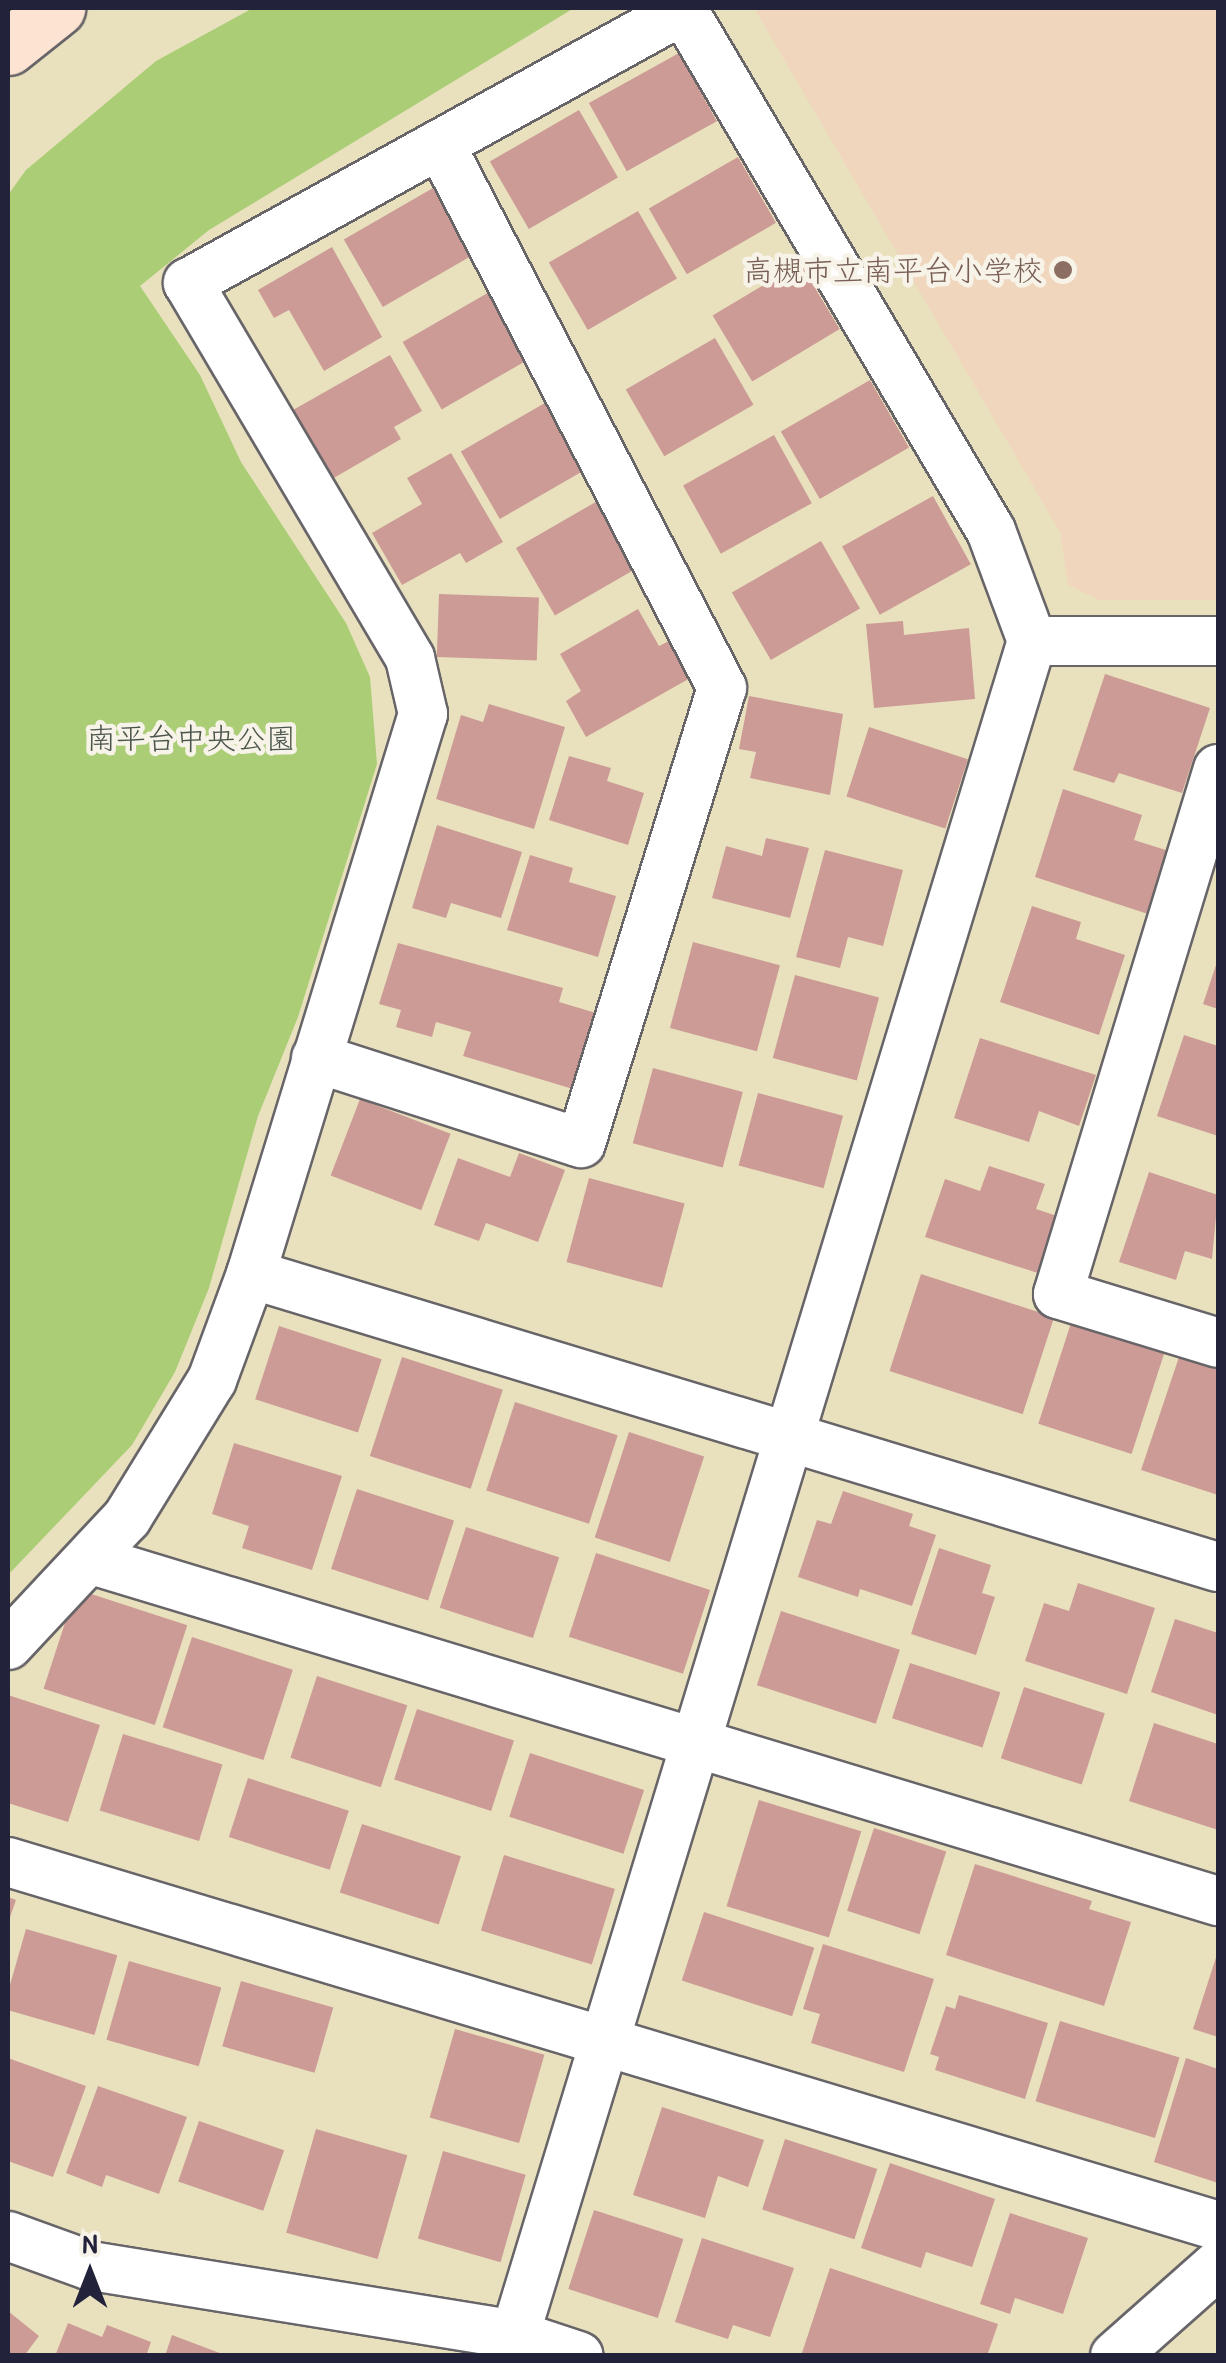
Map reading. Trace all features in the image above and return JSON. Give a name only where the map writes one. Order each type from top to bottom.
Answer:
[{"type":"street","points":[[8,47],[57,8]]},
{"type":"street","points":[[8,1645],[92,1560],[187,1429],[251,1274],[423,714],[410,658],[188,283],[682,9],[991,532],[1032,640],[515,2335]]},
{"type":"street","points":[[316,1058],[582,1143],[722,688],[440,144]]},
{"type":"street","points":[[1032,640],[1218,640]]},
{"type":"street","points":[[1218,769],[1058,1294],[1218,1342]]},
{"type":"street","points":[[251,1274],[1218,1568]]},
{"type":"street","points":[[92,1560],[1218,1901]]},
{"type":"street","points":[[8,1862],[1218,2226]]},
{"type":"street","points":[[8,2236],[91,2266],[515,2335],[580,2356]]},
{"type":"street","points":[[1116,2356],[1218,2265]]},
{"type":"shaded area","name":"高槻市立南平台小学校","points":[[754,8],[1218,8],[1218,600],[1099,600],[1068,585],[1060,532]]},
{"type":"green space","name":"南平台中央公園","points":[[253,8],[574,8],[209,230],[140,286],[200,375],[241,462],[346,623],[370,677],[377,764],[298,1017],[258,1116],[209,1288],[175,1372],[132,1445],[8,1575],[8,195],[26,170],[156,61]]},
{"type":"building","points":[[679,53],[717,121],[627,171],[589,103]]},
{"type":"building","points":[[579,110],[618,178],[529,229],[490,162]]},
{"type":"building","points":[[738,157],[776,223],[687,274],[649,208]]},
{"type":"building","points":[[433,188],[472,256],[383,307],[344,240]]},
{"type":"building","points":[[638,211],[677,279],[588,330],[549,262]]},
{"type":"building","points":[[332,247],[382,337],[324,371],[289,310],[274,318],[258,290]]},
{"type":"building","points":[[800,263],[840,329],[752,382],[713,316]]},
{"type":"building","points":[[491,291],[530,359],[442,410],[403,342]]},
{"type":"building","points":[[715,338],[754,405],[664,456],[626,390]]},
{"type":"building","points":[[390,355],[422,411],[394,427],[401,439],[332,479],[293,410]]},
{"type":"building","points":[[870,380],[909,448],[820,499],[781,432]]},
{"type":"building","points":[[550,400],[589,468],[500,519],[461,452]]},
{"type":"building","points":[[774,435],[812,503],[721,554],[683,485]]},
{"type":"building","points":[[451,453],[503,542],[466,563],[460,553],[402,585],[372,533],[422,504],[407,478]]},
{"type":"building","points":[[606,496],[645,564],[555,616],[516,548]]},
{"type":"building","points":[[933,496],[971,564],[880,615],[842,546]]},
{"type":"building","points":[[821,541],[860,609],[771,660],[732,592]]},
{"type":"building","points":[[439,594],[539,597],[537,660],[437,657]]},
{"type":"building","points":[[638,609],[659,646],[671,640],[692,677],[586,737],[566,701],[581,691],[560,654]]},
{"type":"building","points":[[903,621],[904,635],[969,628],[975,699],[874,708],[866,624]]},
{"type":"building","points":[[1105,674],[1210,708],[1182,793],[1119,773],[1114,783],[1073,770]]},
{"type":"building","points":[[749,696],[843,714],[830,795],[750,778],[756,752],[739,749]]},
{"type":"building","points":[[489,704],[565,727],[534,829],[436,799],[461,715],[483,722]]},
{"type":"building","points":[[869,727],[968,759],[945,829],[846,796]]},
{"type":"building","points":[[569,756],[611,768],[607,781],[644,793],[628,845],[549,820]]},
{"type":"building","points":[[1063,789],[1142,815],[1134,840],[1169,851],[1148,914],[1035,877]]},
{"type":"building","points":[[437,825],[522,852],[501,918],[451,903],[446,918],[412,908]]},
{"type":"building","points":[[766,838],[809,848],[790,918],[712,898],[726,846],[762,856]]},
{"type":"building","points":[[825,850],[903,870],[883,946],[848,937],[840,968],[796,957]]},
{"type":"building","points":[[530,855],[573,868],[569,882],[616,896],[598,957],[507,930]]},
{"type":"building","points":[[1032,906],[1081,922],[1076,939],[1125,955],[1099,1035],[1000,1002]]},
{"type":"building","points":[[693,942],[780,965],[757,1051],[670,1028]]},
{"type":"building","points":[[398,943],[563,988],[559,1002],[596,1013],[573,1089],[463,1056],[471,1032],[436,1022],[432,1037],[396,1027],[401,1010],[379,1004]]},
{"type":"building","points":[[1218,959],[1218,1009],[1203,1004]]},
{"type":"building","points":[[795,975],[879,998],[857,1081],[773,1058]]},
{"type":"building","points":[[1184,1035],[1218,1046],[1218,1136],[1157,1116]]},
{"type":"building","points":[[980,1038],[1096,1075],[1079,1126],[1039,1111],[1029,1142],[954,1118]]},
{"type":"building","points":[[653,1068],[743,1092],[723,1167],[633,1143]]},
{"type":"building","points":[[758,1093],[843,1116],[824,1188],[739,1165]]},
{"type":"building","points":[[360,1099],[451,1134],[421,1210],[331,1176]]},
{"type":"building","points":[[519,1153],[565,1170],[538,1242],[486,1223],[479,1241],[434,1225],[458,1158],[510,1177]]},
{"type":"building","points":[[989,1166],[1045,1184],[1036,1209],[1060,1217],[1041,1274],[925,1237],[945,1179],[980,1191]]},
{"type":"building","points":[[1149,1172],[1218,1195],[1212,1259],[1185,1251],[1176,1280],[1119,1262]]},
{"type":"building","points":[[589,1178],[685,1204],[662,1288],[566,1262]]},
{"type":"building","points":[[921,1274],[1054,1317],[1023,1414],[889,1371]]},
{"type":"building","points":[[1072,1320],[1165,1350],[1132,1454],[1038,1424]]},
{"type":"building","points":[[279,1326],[382,1359],[358,1433],[255,1399]]},
{"type":"building","points":[[1181,1351],[1218,1364],[1218,1495],[1141,1470]]},
{"type":"building","points":[[402,1357],[503,1390],[471,1489],[370,1456]]},
{"type":"building","points":[[515,1402],[618,1435],[589,1524],[486,1490]]},
{"type":"building","points":[[629,1432],[704,1456],[670,1562],[595,1538]]},
{"type":"building","points":[[234,1443],[342,1476],[312,1570],[242,1548],[249,1526],[212,1514]]},
{"type":"building","points":[[357,1489],[454,1521],[428,1600],[331,1569]]},
{"type":"building","points":[[843,1491],[913,1514],[909,1526],[936,1535],[912,1606],[860,1589],[858,1597],[798,1577],[817,1520],[831,1524]]},
{"type":"building","points":[[466,1527],[559,1557],[533,1638],[440,1608]]},
{"type":"building","points":[[939,1548],[991,1565],[982,1593],[995,1597],[976,1655],[911,1634]]},
{"type":"building","points":[[596,1553],[710,1590],[683,1674],[569,1637]]},
{"type":"building","points":[[1078,1583],[1155,1608],[1127,1694],[1025,1661],[1044,1603],[1069,1611]]},
{"type":"building","points":[[76,1589],[187,1625],[155,1725],[44,1689]]},
{"type":"building","points":[[781,1611],[900,1650],[876,1724],[757,1685]]},
{"type":"building","points":[[1175,1619],[1218,1633],[1218,1715],[1151,1692]]},
{"type":"building","points":[[192,1637],[293,1670],[263,1760],[163,1727]]},
{"type":"building","points":[[910,1663],[1000,1692],[982,1748],[892,1718]]},
{"type":"building","points":[[317,1676],[407,1705],[381,1787],[290,1758]]},
{"type":"building","points":[[1024,1687],[1105,1713],[1082,1785],[1001,1758]]},
{"type":"building","points":[[8,1695],[100,1725],[68,1822],[8,1803]]},
{"type":"building","points":[[417,1709],[514,1741],[491,1811],[394,1779]]},
{"type":"building","points":[[1154,1723],[1218,1744],[1218,1830],[1129,1801]]},
{"type":"building","points":[[123,1734],[222,1764],[199,1841],[100,1811]]},
{"type":"building","points":[[530,1753],[644,1790],[623,1854],[509,1817]]},
{"type":"building","points":[[248,1778],[349,1811],[330,1870],[229,1837]]},
{"type":"building","points":[[759,1800],[861,1831],[829,1937],[727,1906]]},
{"type":"building","points":[[362,1824],[461,1856],[439,1925],[340,1892]]},
{"type":"building","points":[[874,1828],[946,1851],[919,1934],[847,1911]]},
{"type":"building","points":[[504,1855],[615,1889],[592,1964],[481,1931]]},
{"type":"building","points":[[975,1864],[1092,1901],[1089,1909],[1131,1922],[1104,2006],[946,1955]]},
{"type":"building","points":[[8,1897],[16,1900],[8,1923]]},
{"type":"building","points":[[704,1912],[814,1948],[792,2016],[682,1980]]},
{"type":"building","points":[[26,1929],[117,1955],[94,2035],[8,2010],[8,1992]]},
{"type":"building","points":[[823,1944],[934,1979],[904,2072],[811,2043],[820,2014],[803,2009]]},
{"type":"building","points":[[1218,1951],[1218,2037],[1193,2029]]},
{"type":"building","points":[[129,1961],[221,1987],[199,2066],[106,2040]]},
{"type":"building","points":[[241,1981],[333,2007],[315,2073],[222,2046]]},
{"type":"building","points":[[959,1995],[1048,2023],[1025,2099],[935,2070],[939,2057],[930,2054],[946,2006],[955,2009]]},
{"type":"building","points":[[1060,2021],[1180,2058],[1155,2138],[1035,2101]]},
{"type":"building","points":[[455,2029],[544,2055],[519,2143],[430,2117]]},
{"type":"building","points":[[8,2058],[86,2086],[53,2177],[8,2161]]},
{"type":"building","points":[[1186,2058],[1218,2069],[1218,2183],[1154,2162]]},
{"type":"building","points":[[98,2086],[187,2117],[159,2194],[106,2175],[102,2187],[66,2173]]},
{"type":"building","points":[[662,2107],[764,2140],[748,2187],[718,2176],[705,2218],[633,2195]]},
{"type":"building","points":[[199,2121],[284,2150],[263,2211],[178,2182]]},
{"type":"building","points":[[316,2129],[407,2155],[378,2259],[286,2233]]},
{"type":"building","points":[[785,2139],[877,2169],[854,2239],[762,2209]]},
{"type":"building","points":[[443,2151],[526,2175],[501,2262],[418,2238]]},
{"type":"building","points":[[890,2163],[995,2199],[972,2267],[926,2252],[921,2268],[861,2248]]},
{"type":"building","points":[[594,2210],[683,2239],[658,2318],[568,2289]]},
{"type":"building","points":[[1010,2213],[1088,2238],[1063,2314],[1015,2298],[1010,2314],[980,2304]]},
{"type":"building","points":[[702,2238],[794,2268],[770,2337],[733,2325],[728,2339],[675,2322]]},
{"type":"building","points":[[830,2268],[998,2324],[987,2356],[801,2356]]},
{"type":"building","points":[[8,2311],[39,2336],[24,2356],[8,2356]]},
{"type":"building","points":[[68,2323],[102,2337],[107,2325],[151,2342],[146,2356],[55,2356]]},
{"type":"building","points":[[172,2335],[225,2355],[225,2356],[165,2356]]},
{"type":"place","name":"高槻市立南平台小学校","points":[[1063,270]]}]
